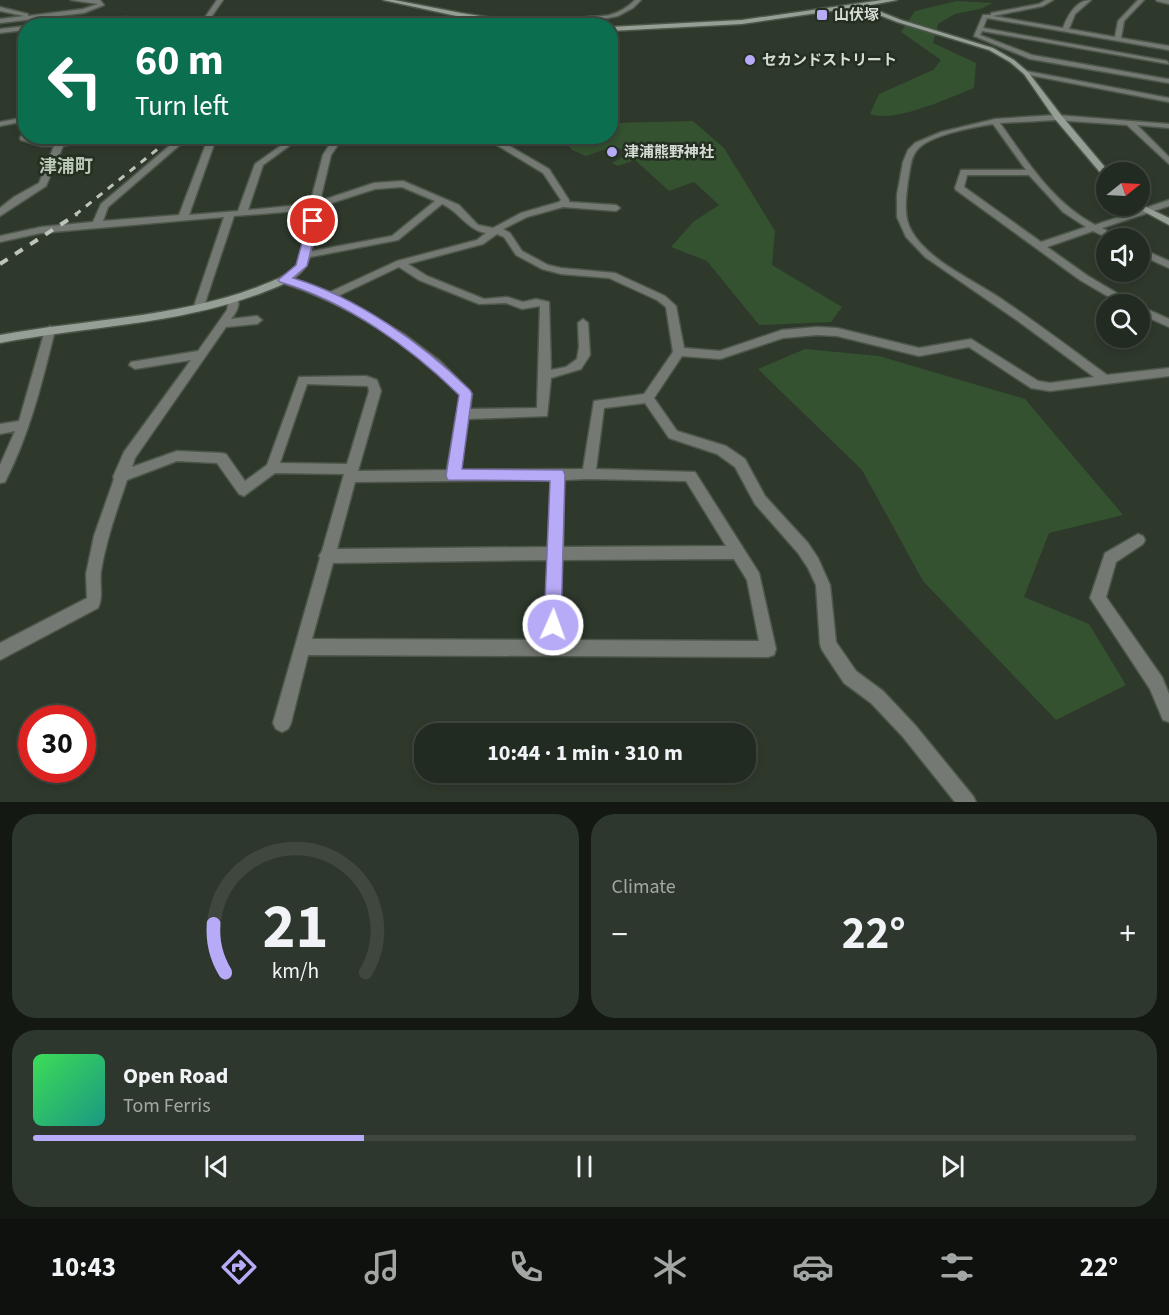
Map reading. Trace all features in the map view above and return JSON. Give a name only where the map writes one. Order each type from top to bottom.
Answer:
[{"type":"street","points":[[27,18],[84,11],[101,5],[100,2],[74,0]]},
{"type":"street","points":[[208,18],[220,0]]},
{"type":"street","points":[[386,0],[482,18]]},
{"type":"street","points":[[607,18],[627,11],[638,0]]},
{"type":"street","points":[[618,28],[742,22],[894,0]]},
{"type":"street","points":[[985,16],[1041,5],[1050,0]]},
{"type":"street","points":[[1065,30],[1072,13],[1088,0]]},
{"type":"street","points":[[1118,39],[1121,21],[1141,0]]},
{"type":"street","points":[[1159,0],[1169,2]]},
{"type":"street","points":[[859,5],[899,21],[991,50],[1012,61],[1026,73],[1058,117],[1096,162]]},
{"type":"street","points":[[0,9],[36,17]]},
{"type":"street","points":[[985,16],[977,36],[1030,57],[1167,81]]},
{"type":"street","points":[[985,16],[1168,48]]},
{"type":"street","points":[[0,21],[18,19]]},
{"type":"street","points":[[0,31],[18,29]]},
{"type":"street","points":[[981,29],[1167,63]]},
{"type":"street","points":[[1026,73],[1169,99],[1167,81],[1169,38]]},
{"type":"street","points":[[1104,379],[1037,328],[926,252],[904,228],[901,202],[907,163],[914,148],[950,131],[1020,117],[1058,117],[1169,126]]},
{"type":"street","points":[[0,124],[18,121]]},
{"type":"street","points":[[995,121],[1032,173],[1066,210],[1094,228]]},
{"type":"street","points":[[1130,123],[1169,162]]},
{"type":"street","points":[[52,144],[63,144]]},
{"type":"street","points":[[97,224],[104,206],[177,144]]},
{"type":"street","points":[[183,218],[210,144]]},
{"type":"street","points":[[242,213],[258,164],[286,144]]},
{"type":"street","points":[[0,339],[198,309],[233,300],[284,280],[301,266],[305,255],[325,158],[332,144]]},
{"type":"street","points":[[500,144],[546,171],[565,200],[562,204]]},
{"type":"street","points":[[0,213],[17,199],[43,184],[59,145]]},
{"type":"street","points":[[1032,173],[964,172],[959,188],[1084,278],[1111,294]]},
{"type":"street","points":[[0,239],[97,224],[316,206],[385,184],[404,184],[456,207],[475,227],[507,235],[519,253],[545,267],[561,271],[611,275],[661,298],[671,306],[679,352],[648,398],[598,404],[589,474]]},
{"type":"street","points":[[305,255],[395,238],[441,201]]},
{"type":"street","points":[[1150,206],[1169,203]]},
{"type":"street","points":[[330,296],[400,263],[480,242],[524,215],[562,204],[616,208]]},
{"type":"street","points":[[1150,212],[1169,222]]},
{"type":"street","points":[[198,309],[230,214]]},
{"type":"street","points":[[1039,246],[1122,216]]},
{"type":"street","points":[[1150,256],[1169,265]]},
{"type":"street","points":[[400,263],[423,278],[483,302],[507,300],[522,306],[545,304],[543,413],[463,414]]},
{"type":"street","points":[[284,280],[314,288],[400,337],[436,364],[466,394],[453,476]]},
{"type":"street","points":[[0,652],[93,603],[95,597],[93,574],[100,536],[129,456],[224,324],[232,310],[233,300]]},
{"type":"street","points":[[1150,314],[1169,323]]},
{"type":"street","points":[[224,324],[257,320]]},
{"type":"street","points":[[545,375],[573,369],[582,363],[586,354],[583,323]]},
{"type":"street","points":[[0,478],[11,459],[23,425],[50,330]]},
{"type":"street","points":[[679,352],[720,355],[782,334],[837,332],[919,352],[970,343],[1035,385],[1050,387],[1169,372]]},
{"type":"street","points":[[135,365],[202,354]]},
{"type":"street","points":[[120,477],[177,456],[220,458],[244,490],[272,468],[303,380],[366,380],[373,383],[375,391],[326,556],[282,723]]},
{"type":"street","points":[[648,398],[673,435],[721,450],[740,463],[760,500],[803,548],[813,563],[822,585],[828,644],[850,677],[877,697],[909,731],[967,802]]},
{"type":"street","points":[[0,429],[23,425]]},
{"type":"street","points":[[272,468],[453,476],[589,474],[690,476],[754,578],[768,649],[302,646]]},
{"type":"street","points":[[552,648],[558,475]]},
{"type":"street","points":[[1138,540],[1110,558],[1098,598],[1156,683],[1169,714]]},
{"type":"street","points":[[326,556],[737,552]]},
{"type":"green space","points":[[957,1],[993,3],[980,9],[955,14],[938,24],[933,43],[976,63],[974,88],[907,112],[881,116],[870,114],[879,94],[933,70],[941,60],[901,32],[915,11]]},
{"type":"green space","points":[[693,121],[724,148],[775,231],[772,265],[842,307],[831,322],[759,325],[707,261],[671,247],[693,222],[719,205],[694,182],[669,191],[635,160],[618,166],[612,163],[628,154],[615,146],[586,156],[572,150],[567,144],[618,144],[618,123]]},
{"type":"green space","points":[[805,349],[879,356],[1025,399],[1123,515],[1049,533],[1024,597],[1089,624],[1126,685],[1056,720],[923,581],[862,470],[758,369]]},
{"type":"railway","points":[[75,215],[164,144]]},
{"type":"railway","points":[[0,264],[77,214]]},
{"type":"place","name":"山伏塚","points":[[822,15]]},
{"type":"place","name":"セカンドストリート","points":[[750,60]]},
{"type":"place","name":"津浦熊野神社","points":[[612,152]]},
{"type":"district","name":"津浦町","points":[[66,166]]},
{"type":"route","points":[[313,221],[301,266],[284,280],[314,288],[400,337],[436,364],[466,394],[453,476],[558,475],[553,625]]}]
